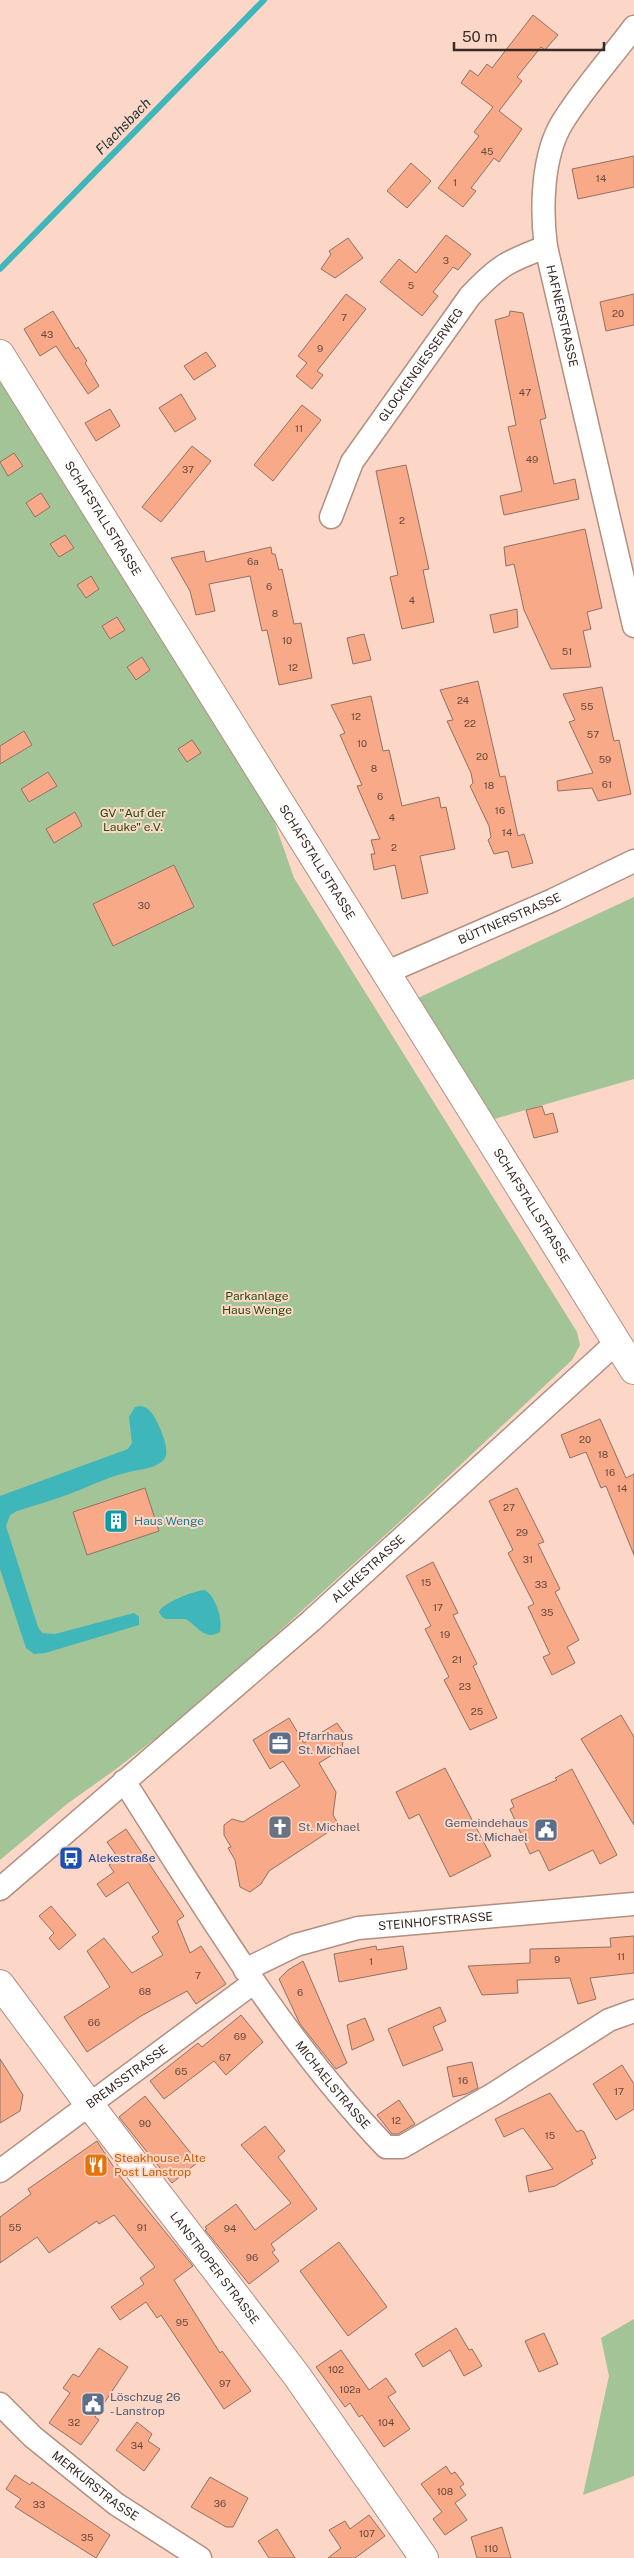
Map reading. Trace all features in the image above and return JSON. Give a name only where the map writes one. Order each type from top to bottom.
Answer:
[{"type":"street","name":"HAFNERSTRASSE","points":[[634,27],[562,124],[548,164],[542,219],[546,247],[634,626]]},
{"type":"street","name":"GLOCKENGIESSERWEG","points":[[331,517],[352,462],[470,296],[493,271],[514,259],[546,247]]},
{"type":"street","name":"SCHAFSTALLSTRASSE","points":[[0,354],[634,1370]]},
{"type":"street","name":"BÜTTNERSTRASSE","points":[[385,973],[553,900],[634,861]]},
{"type":"street","name":"ALEKESTRASSE","points":[[0,1889],[311,1621],[617,1342]]},
{"type":"street","name":"MICHAELSTRASSE","points":[[124,1782],[249,1976],[313,2064],[355,2115],[386,2148],[402,2147],[495,2093],[609,2020],[634,2011]]},
{"type":"street","name":"STEINHOFSTRASSE","points":[[249,1976],[296,1945],[358,1928],[634,1904]]},
{"type":"street","name":"BREMSSTRASSE","points":[[0,2171],[89,2104],[249,1976]]},
{"type":"street","name":"LANSTROPER STRASSE","points":[[0,1984],[89,2104],[297,2376],[424,2558]]},
{"type":"street","name":"MERKURSTRASSE","points":[[0,2404],[33,2437],[116,2504],[200,2558]]},
{"type":"green space","name":"Parkanlage Haus Wenge","points":[[0,379],[254,763],[294,878],[577,1332],[580,1345],[572,1360],[405,1517],[195,1708],[67,1804],[0,1860]]},
{"type":"green space","points":[[634,897],[634,1079],[484,1122],[405,1004]]},
{"type":"green space","points":[[634,2319],[634,2476],[583,2495],[609,2376],[601,2338]]},
{"type":"water","points":[[141,1406],[151,1411],[160,1428],[166,1451],[163,1461],[151,1467],[118,1475],[65,1496],[17,1511],[10,1515],[6,1526],[38,1627],[42,1633],[55,1634],[134,1613],[139,1617],[139,1625],[45,1653],[34,1654],[26,1648],[0,1569],[0,1496],[128,1449],[132,1443],[129,1417],[135,1407]]},
{"type":"water","points":[[205,1590],[209,1593],[218,1609],[220,1632],[210,1635],[206,1634],[186,1619],[166,1619],[159,1612],[161,1608],[172,1601]]},
{"type":"building","points":[[533,15],[558,35],[545,50],[541,47],[517,77],[522,81],[499,111],[522,129],[499,162],[494,158],[471,188],[476,191],[463,207],[438,188],[479,136],[474,132],[493,107],[461,83],[470,70],[478,76],[487,64],[492,68]]},
{"type":"building","points":[[634,156],[634,187],[578,199],[572,169]]},
{"type":"building","points":[[411,163],[431,181],[407,208],[387,191]]},
{"type":"building","points":[[446,235],[471,254],[458,270],[453,267],[433,292],[438,296],[422,316],[380,282],[399,259],[416,273]]},
{"type":"building","points":[[348,238],[363,258],[335,278],[321,269],[331,254],[329,251]]},
{"type":"building","points":[[346,294],[366,309],[317,371],[323,375],[312,389],[296,376],[307,363],[298,356]]},
{"type":"building","points":[[634,294],[634,325],[606,331],[600,302]]},
{"type":"building","points":[[53,311],[76,349],[78,347],[87,361],[85,363],[99,386],[88,394],[56,346],[40,356],[24,329]]},
{"type":"building","points":[[510,311],[523,313],[546,418],[540,420],[554,484],[575,479],[579,499],[504,515],[500,496],[522,491],[508,427],[516,425],[495,320],[509,316]]},
{"type":"building","points":[[206,352],[216,366],[194,380],[184,366]]},
{"type":"building","points":[[181,394],[196,419],[175,432],[159,408]]},
{"type":"building","points":[[302,405],[321,420],[273,481],[254,465]]},
{"type":"building","points":[[110,409],[120,426],[96,441],[85,423]]},
{"type":"building","points":[[192,446],[211,461],[161,522],[142,507]]},
{"type":"building","points":[[14,453],[23,466],[8,476],[0,462]]},
{"type":"building","points":[[406,465],[429,569],[423,570],[434,622],[402,629],[390,577],[398,575],[376,471]]},
{"type":"building","points":[[41,493],[50,507],[35,517],[26,503]]},
{"type":"building","points":[[585,529],[602,608],[587,612],[591,629],[583,631],[591,667],[551,669],[524,610],[514,564],[506,566],[504,547]]},
{"type":"building","points":[[65,535],[74,548],[59,557],[50,544]]},
{"type":"building","points":[[271,547],[279,570],[282,569],[294,624],[301,623],[312,678],[279,685],[267,630],[262,631],[250,576],[209,584],[215,611],[196,615],[190,591],[171,558],[204,551],[206,562]]},
{"type":"building","points":[[91,576],[99,589],[86,598],[77,585]]},
{"type":"building","points":[[517,609],[518,627],[494,633],[490,615]]},
{"type":"building","points":[[117,617],[125,630],[110,639],[102,626]]},
{"type":"building","points":[[364,634],[371,660],[353,664],[347,638]]},
{"type":"building","points":[[142,657],[150,670],[136,680],[127,667]]},
{"type":"building","points":[[478,681],[500,777],[505,776],[518,836],[524,834],[533,863],[512,868],[508,851],[494,854],[488,840],[491,837],[489,826],[470,786],[473,783],[471,773],[447,721],[453,720],[440,690]]},
{"type":"building","points":[[602,687],[614,741],[619,740],[631,794],[598,801],[592,788],[558,791],[557,781],[593,773],[569,722],[575,720],[563,694]]},
{"type":"building","points":[[371,696],[383,751],[389,750],[402,806],[439,797],[441,808],[446,807],[455,849],[420,856],[428,893],[402,899],[395,865],[374,870],[371,854],[375,854],[371,840],[380,839],[357,786],[362,785],[340,735],[345,733],[331,705]]},
{"type":"building","points":[[24,731],[32,745],[0,764],[0,746]]},
{"type":"building","points":[[192,740],[201,753],[187,762],[178,749]]},
{"type":"building","points":[[48,772],[57,786],[29,802],[21,789]]},
{"type":"building","points":[[75,812],[82,826],[54,843],[46,829]]},
{"type":"building","points":[[174,865],[194,907],[113,946],[93,904]]},
{"type":"building","points":[[542,1106],[545,1115],[553,1113],[558,1132],[534,1138],[526,1110]]},
{"type":"building","points":[[600,1419],[626,1478],[634,1474],[634,1555],[606,1486],[601,1488],[586,1452],[570,1458],[561,1435]]},
{"type":"building","name":"Haus Wenge","points":[[145,1488],[159,1531],[87,1555],[73,1512]]},
{"type":"building","points":[[517,1488],[544,1542],[538,1544],[560,1589],[555,1592],[579,1640],[567,1647],[575,1663],[552,1675],[543,1657],[550,1654],[528,1607],[534,1604],[508,1553],[513,1550],[489,1501]]},
{"type":"building","points":[[433,1562],[458,1613],[453,1615],[477,1664],[473,1666],[497,1718],[470,1730],[444,1680],[449,1677],[425,1629],[431,1626],[406,1576]]},
{"type":"building","points":[[621,1715],[634,1737],[634,1825],[581,1739]]},
{"type":"building","name":"St. Michael","points":[[289,1718],[304,1743],[337,1723],[344,1733],[342,1749],[319,1763],[336,1792],[333,1815],[339,1825],[269,1871],[261,1884],[250,1892],[240,1887],[235,1860],[228,1848],[231,1847],[224,1835],[224,1825],[232,1819],[243,1822],[300,1786],[283,1761],[270,1769],[253,1740]]},
{"type":"building","points":[[445,1768],[491,1856],[450,1877],[419,1814],[409,1819],[396,1792]]},
{"type":"building","points":[[572,1769],[617,1855],[600,1864],[593,1850],[549,1871],[539,1850],[530,1854],[510,1809],[514,1807],[511,1800],[557,1780],[555,1778]]},
{"type":"building","points":[[126,1829],[184,1916],[177,1921],[190,1953],[201,1946],[226,1984],[196,2004],[187,1991],[141,2016],[87,2052],[64,2017],[110,1987],[87,1951],[104,1938],[132,1973],[163,1955],[152,1937],[159,1932],[128,1882],[106,1897],[97,1884],[114,1872],[109,1865],[119,1859],[107,1842]]},
{"type":"building","points":[[51,1906],[76,1935],[59,1950],[49,1938],[54,1933],[39,1916]]},
{"type":"building","points":[[634,1936],[634,1973],[590,1978],[596,1999],[578,2004],[570,1978],[517,1980],[518,1993],[482,1995],[468,1966],[530,1963],[530,1949],[611,1947],[610,1938]]},
{"type":"building","points":[[376,1946],[377,1950],[403,1946],[407,1969],[339,1982],[334,1954]]},
{"type":"building","points":[[303,1961],[347,2063],[336,2069],[300,2024],[279,1979],[288,1970]]},
{"type":"building","points":[[440,2007],[446,2021],[433,2027],[443,2050],[403,2066],[388,2029]]},
{"type":"building","points":[[241,2015],[263,2042],[226,2075],[214,2061],[164,2099],[150,2081],[198,2043],[202,2047]]},
{"type":"building","points":[[365,2018],[374,2040],[352,2050],[347,2025]]},
{"type":"building","points":[[0,2059],[23,2095],[20,2111],[0,2123]]},
{"type":"building","points":[[472,2062],[478,2088],[466,2094],[453,2097],[447,2067]]},
{"type":"building","points":[[622,2065],[634,2084],[634,2109],[616,2120],[593,2084]]},
{"type":"building","points":[[550,2093],[577,2132],[581,2130],[584,2132],[596,2158],[591,2160],[593,2164],[555,2186],[529,2192],[526,2176],[553,2169],[523,2128],[504,2137],[495,2119]]},
{"type":"building","points":[[145,2096],[198,2162],[172,2183],[119,2117]]},
{"type":"building","points":[[399,2100],[415,2124],[398,2134],[392,2134],[377,2115]]},
{"type":"building","points":[[265,2126],[285,2151],[278,2157],[317,2209],[271,2244],[275,2250],[272,2252],[279,2261],[249,2284],[205,2230],[207,2229],[205,2227],[236,2204],[255,2230],[291,2203],[241,2145]]},
{"type":"building","points":[[97,2141],[118,2174],[193,2266],[174,2280],[220,2353],[222,2351],[251,2391],[224,2409],[161,2315],[157,2318],[146,2302],[120,2320],[111,2307],[144,2284],[140,2278],[155,2267],[114,2215],[99,2224],[97,2221],[49,2253],[37,2237],[0,2263],[0,2217],[31,2194],[28,2189]]},
{"type":"building","points":[[339,2242],[387,2307],[348,2336],[300,2271]]},
{"type":"building","points":[[456,2328],[469,2350],[472,2349],[482,2366],[464,2376],[450,2350],[423,2367],[415,2354]]},
{"type":"building","points":[[544,2333],[558,2364],[539,2372],[525,2341]]},
{"type":"building","points":[[99,2348],[128,2367],[95,2417],[99,2420],[81,2445],[49,2423],[70,2393],[63,2388],[73,2374],[79,2377]]},
{"type":"building","points":[[341,2350],[369,2390],[386,2378],[396,2392],[388,2397],[410,2429],[384,2447],[362,2415],[359,2417],[350,2403],[345,2407],[316,2367]]},
{"type":"building","points":[[137,2422],[152,2434],[148,2441],[160,2449],[144,2471],[116,2450]]},
{"type":"building","points":[[446,2466],[451,2474],[455,2472],[464,2484],[460,2487],[466,2495],[455,2503],[467,2520],[445,2535],[433,2519],[442,2512],[421,2484]]},
{"type":"building","points":[[15,2475],[30,2485],[32,2482],[110,2535],[96,2558],[15,2507],[21,2499],[6,2489]]},
{"type":"building","points":[[210,2477],[248,2498],[233,2527],[226,2527],[191,2507]]},
{"type":"building","points":[[369,2515],[385,2536],[355,2558],[328,2558],[341,2548],[329,2530],[345,2521],[350,2529]]},
{"type":"building","points":[[502,2527],[511,2558],[477,2558],[471,2537]]},
{"type":"building","points":[[277,2529],[295,2558],[269,2558],[258,2541]]},
{"type":"waterway","name":"Flachsbach","points":[[0,269],[264,0]]},
{"type":"place","name":"Haus Wenge","points":[[116,1521]]},
{"type":"place","name":"Pfarrhaus St. Michael","points":[[280,1743]]},
{"type":"place","name":"St. Michael","points":[[280,1827]]},
{"type":"place","name":"Gemeindehaus St. Michael","points":[[546,1830]]},
{"type":"place","name":"Alekestraße","points":[[71,1858]]},
{"type":"place","name":"Steakhouse Alte Post Lanstrop","points":[[96,2165]]},
{"type":"place","name":"Löschzug 26 - Lanstrop","points":[[93,2404]]},
{"type":"park label","name":"GV \"Auf der Lauke\" e.V.","points":[[133,820]]}]
